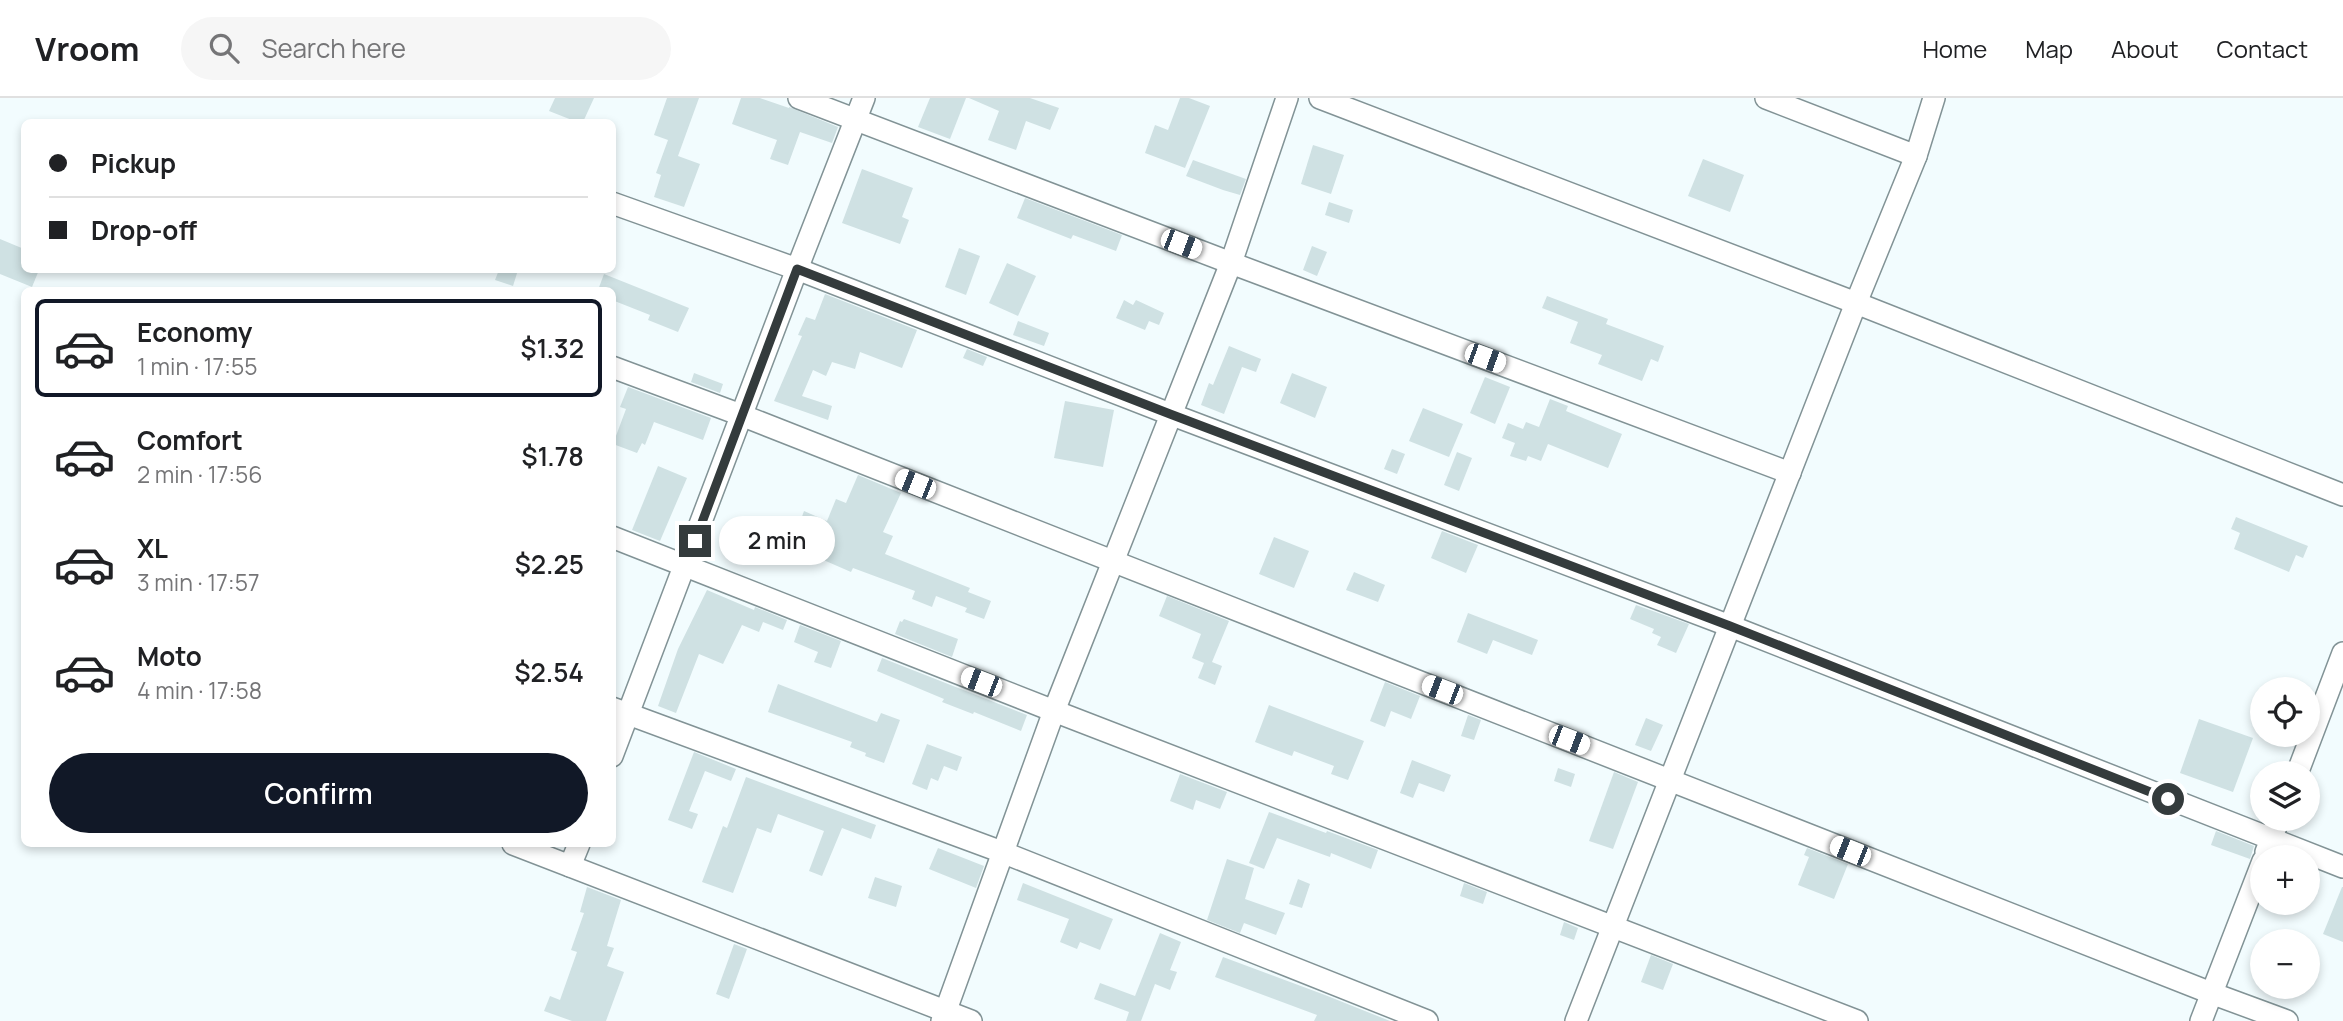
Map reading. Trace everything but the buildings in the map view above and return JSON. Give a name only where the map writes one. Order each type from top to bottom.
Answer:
[{"type":"street","points":[[799,98],[1790,473]]},
{"type":"street","points":[[616,736],[621,711],[685,566],[864,98]]},
{"type":"street","points":[[943,1016],[1054,711],[1231,263],[1287,98]]},
{"type":"street","points":[[1320,98],[1856,303],[2343,495]]},
{"type":"street","points":[[1766,98],[1916,156]]},
{"type":"street","points":[[1576,1021],[1916,156],[1934,98]]},
{"type":"street","points":[[616,204],[797,269],[1170,414],[1730,626],[2250,846]]},
{"type":"street","points":[[616,369],[741,415],[2287,1021]]},
{"type":"street","points":[[616,539],[1857,1021]]},
{"type":"street","points":[[2303,761],[2337,686],[2343,653]]},
{"type":"street","points":[[621,711],[1002,852],[1427,1021]]},
{"type":"street","points":[[521,847],[943,1016],[971,1021]]},
{"type":"street","points":[[570,866],[578,847]]},
{"type":"street","points":[[2320,863],[2343,867]]},
{"type":"street","points":[[2201,1021],[2250,894]]},
{"type":"route","points":[[695,541],[797,269],[1170,414],[1730,626],[2168,799]]}]
